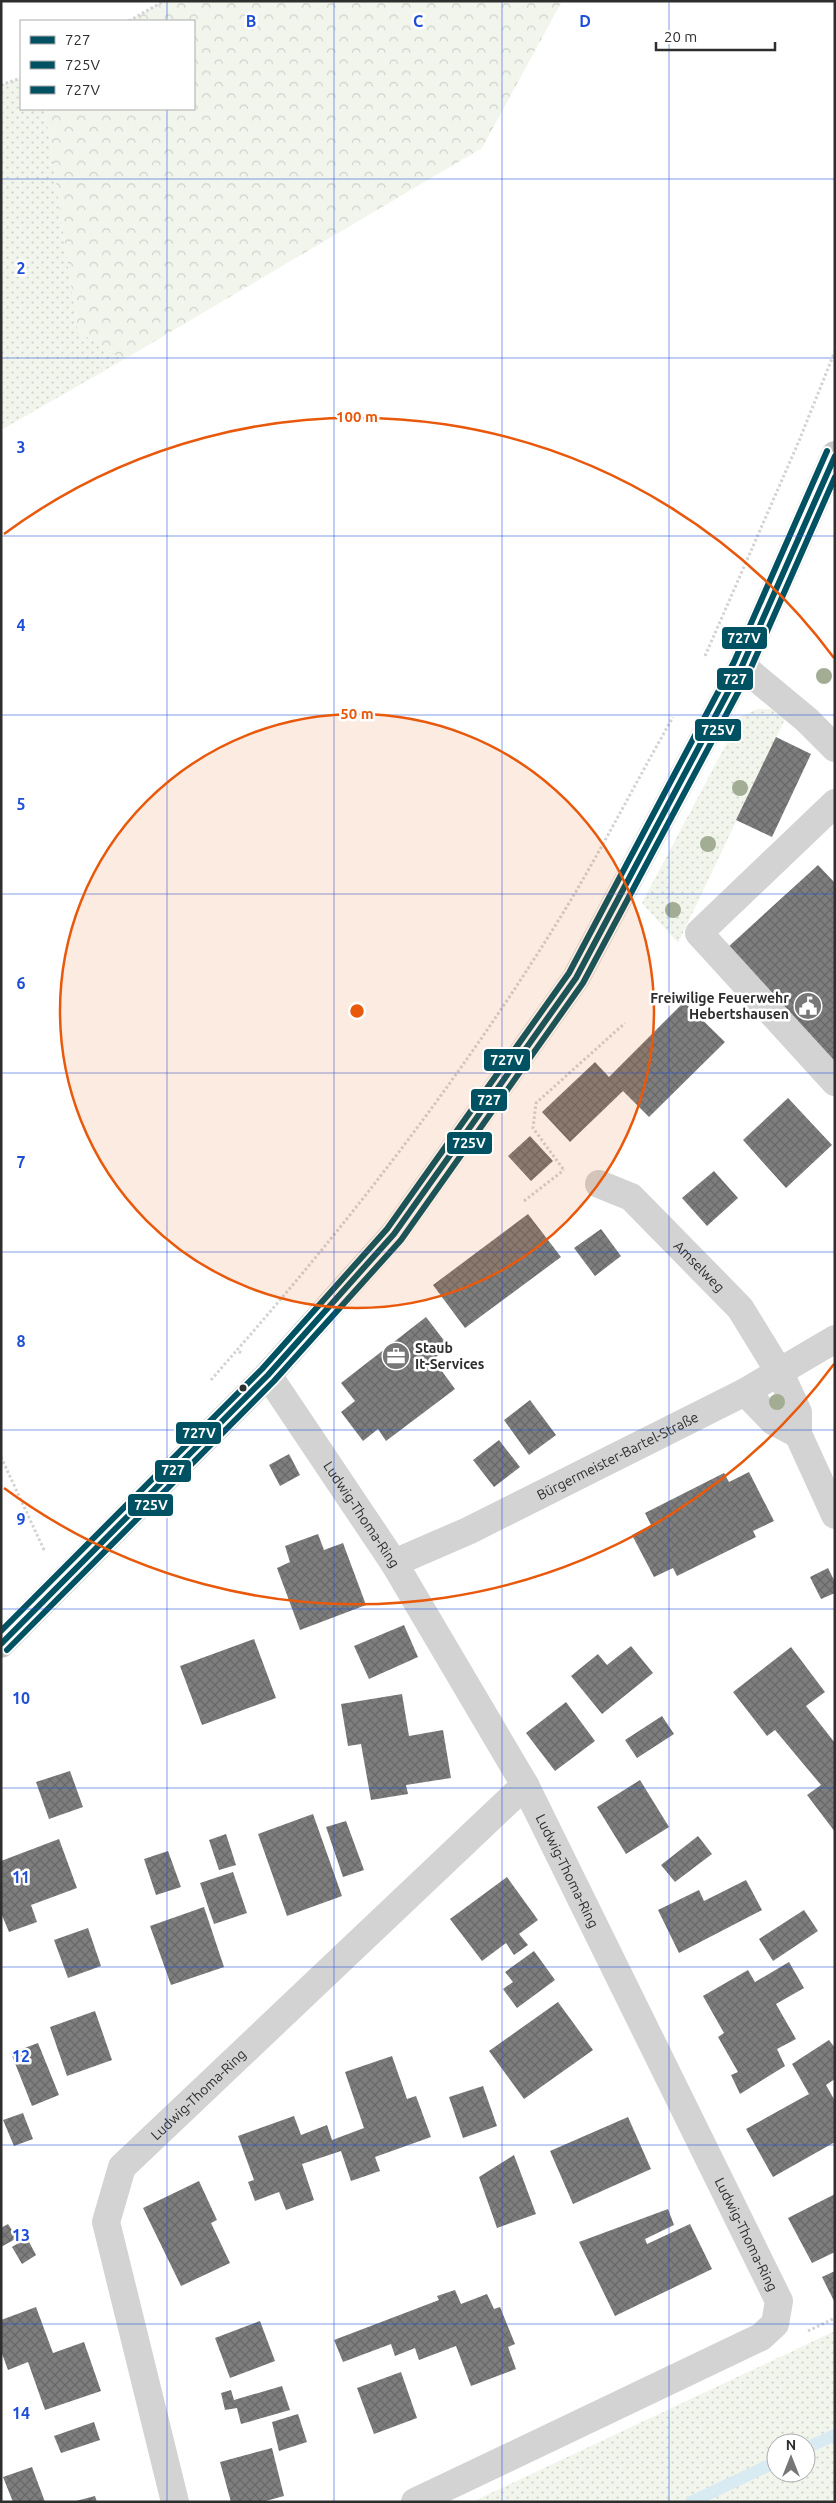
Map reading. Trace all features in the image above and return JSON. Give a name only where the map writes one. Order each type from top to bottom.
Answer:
[{"type":"main road","points":[[1,1644],[64,1583],[268,1375],[394,1234],[576,978],[742,666],[835,455]]},
{"type":"street","points":[[742,666],[808,720],[835,748]]},
{"type":"street","points":[[835,804],[699,933],[835,1082]]},
{"type":"street","name":"Amselweg","points":[[599,1184],[631,1197],[740,1308],[780,1373],[798,1412],[798,1434]]},
{"type":"street","name":"Bürgermeister-Bartel-Straße","points":[[394,1563],[468,1531],[745,1392],[835,1339]]},
{"type":"street","name":"Ludwig-Thoma-Ring","points":[[268,1375],[394,1563],[525,1785],[779,2301],[775,2324],[761,2337],[415,2502]]},
{"type":"street","points":[[745,1392],[773,1421],[798,1434],[835,1516]]},
{"type":"street","name":"Ludwig-Thoma-Ring","points":[[175,2502],[106,2222],[122,2167],[525,1785]]},
{"type":"path","points":[[131,20],[164,1]]},
{"type":"path","points":[[1,85],[20,78]]},
{"type":"path","points":[[704,659],[799,441],[835,351]]},
{"type":"path","points":[[268,1375],[237,1350],[296,1283],[452,1082],[563,912],[676,710]]},
{"type":"path","points":[[599,1184],[563,1169],[533,1128],[536,1102],[624,1023]]},
{"type":"path","points":[[524,1201],[563,1169]]},
{"type":"path","points":[[1,1457],[36,1534],[64,1583]]},
{"type":"green space","points":[[164,1],[562,1],[482,148],[123,360],[78,331],[45,110],[195,110],[195,20],[131,20]]},
{"type":"green space","points":[[20,78],[20,110],[45,110],[78,331],[123,360],[1,430],[1,85]]},
{"type":"green space","points":[[758,709],[772,709],[786,717],[678,943],[642,903],[741,716]]},
{"type":"green space","points":[[835,2331],[835,2502],[472,2502]]},
{"type":"building","points":[[776,737],[811,754],[772,837],[736,820]]},
{"type":"building","name":"Freiwilige Feuerwehr Hebertshausen","points":[[818,865],[835,883],[835,1065],[727,948]]},
{"type":"building","points":[[684,1002],[725,1042],[649,1117],[623,1091],[570,1142],[542,1112],[595,1062],[609,1077]]},
{"type":"building","points":[[788,1098],[832,1145],[786,1188],[743,1140]]},
{"type":"building","points":[[530,1136],[553,1161],[531,1181],[508,1156]]},
{"type":"building","points":[[714,1171],[738,1198],[707,1226],[682,1198]]},
{"type":"building","points":[[528,1214],[561,1257],[465,1328],[433,1285]]},
{"type":"building","points":[[601,1229],[621,1256],[595,1276],[574,1248]]},
{"type":"building","points":[[426,1317],[449,1347],[433,1359],[455,1389],[386,1441],[378,1429],[363,1441],[341,1412],[355,1401],[341,1383]]},
{"type":"building","points":[[530,1400],[556,1435],[529,1455],[504,1420]]},
{"type":"building","points":[[499,1440],[520,1467],[494,1487],[473,1460]]},
{"type":"building","points":[[289,1454],[300,1475],[280,1486],[269,1465]]},
{"type":"building","points":[[749,1472],[774,1521],[753,1531],[756,1537],[677,1576],[673,1568],[654,1577],[632,1535],[651,1525],[645,1513],[724,1473],[729,1482]]},
{"type":"building","points":[[318,1534],[324,1550],[343,1543],[366,1605],[300,1630],[277,1568],[290,1562],[285,1546]]},
{"type":"building","points":[[828,1568],[835,1582],[835,1593],[821,1599],[810,1577]]},
{"type":"building","points":[[404,1625],[418,1657],[369,1679],[354,1646]]},
{"type":"building","points":[[254,1639],[276,1698],[202,1725],[180,1666]]},
{"type":"building","points":[[631,1646],[653,1673],[602,1714],[571,1676],[598,1654],[607,1665]]},
{"type":"building","points":[[791,1647],[825,1692],[806,1706],[835,1743],[835,1832],[807,1795],[821,1785],[775,1730],[767,1736],[733,1692]]},
{"type":"building","points":[[402,1694],[409,1736],[443,1730],[451,1778],[406,1785],[408,1794],[371,1800],[361,1744],[348,1746],[341,1704]]},
{"type":"building","points":[[566,1702],[595,1741],[555,1771],[526,1733]]},
{"type":"building","points":[[662,1716],[674,1734],[637,1758],[625,1740]]},
{"type":"building","points":[[70,1771],[83,1807],[49,1819],[36,1782]]},
{"type":"building","points":[[640,1780],[669,1827],[626,1854],[597,1807]]},
{"type":"building","points":[[313,1814],[342,1896],[287,1916],[258,1834]]},
{"type":"building","points":[[346,1821],[364,1870],[343,1877],[326,1827]]},
{"type":"building","points":[[226,1834],[236,1865],[219,1870],[209,1840]]},
{"type":"building","points":[[698,1836],[712,1854],[675,1882],[661,1865]]},
{"type":"building","points":[[59,1839],[77,1888],[31,1905],[37,1922],[9,1932],[1,1913],[1,1861]]},
{"type":"building","points":[[168,1851],[181,1887],[156,1895],[144,1859]]},
{"type":"building","points":[[233,1872],[247,1913],[214,1924],[200,1883]]},
{"type":"building","points":[[507,1877],[538,1920],[519,1934],[528,1945],[514,1955],[506,1943],[482,1961],[450,1919]]},
{"type":"building","points":[[746,1880],[762,1910],[679,1953],[658,1910],[699,1890],[704,1901]]},
{"type":"building","points":[[204,1907],[224,1967],[171,1985],[150,1926]]},
{"type":"building","points":[[804,1910],[818,1931],[773,1961],[759,1939]]},
{"type":"building","points":[[88,1928],[101,1966],[68,1978],[54,1940]]},
{"type":"building","points":[[534,1951],[555,1980],[517,2008],[503,1989],[513,1982],[505,1972]]},
{"type":"building","points":[[789,1962],[804,1988],[776,2004],[796,2039],[777,2049],[785,2066],[740,2094],[731,2075],[738,2072],[718,2037],[724,2033],[703,1996],[748,1970],[755,1982]]},
{"type":"building","points":[[558,2002],[593,2050],[524,2099],[489,2051]]},
{"type":"building","points":[[95,2011],[112,2060],[67,2076],[50,2027]]},
{"type":"building","points":[[829,2040],[835,2048],[835,2079],[826,2085],[835,2101],[835,2142],[773,2177],[746,2129],[809,2094],[792,2064]]},
{"type":"building","points":[[38,2043],[59,2095],[32,2106],[11,2053]]},
{"type":"building","points":[[392,2056],[407,2099],[416,2096],[431,2137],[375,2157],[380,2171],[351,2181],[341,2151],[302,2164],[314,2200],[286,2210],[279,2192],[255,2201],[248,2182],[254,2180],[238,2136],[294,2116],[301,2135],[327,2125],[332,2140],[364,2128],[345,2072]]},
{"type":"building","points":[[483,2086],[497,2126],[463,2138],[449,2097]]},
{"type":"building","points":[[23,2113],[33,2139],[14,2146],[3,2120]]},
{"type":"building","points":[[628,2117],[651,2169],[573,2204],[550,2151]]},
{"type":"building","points":[[514,2155],[536,2214],[497,2228],[479,2177]]},
{"type":"building","points":[[199,2181],[217,2220],[211,2223],[230,2263],[181,2286],[143,2208]]},
{"type":"building","points":[[835,2194],[835,2252],[812,2263],[788,2218]]},
{"type":"building","points":[[668,2209],[674,2225],[645,2239],[647,2244],[690,2224],[712,2269],[615,2316],[579,2242]]},
{"type":"building","points":[[8,2224],[17,2238],[1,2247],[1,2228]]},
{"type":"building","points":[[27,2238],[36,2255],[22,2264],[12,2247]]},
{"type":"building","points":[[835,2271],[835,2303],[822,2277]]},
{"type":"building","points":[[455,2290],[461,2304],[487,2294],[494,2309],[500,2307],[515,2344],[508,2347],[516,2369],[471,2386],[456,2346],[419,2360],[415,2348],[395,2356],[391,2344],[343,2362],[334,2340],[439,2300],[437,2296]]},
{"type":"building","points":[[36,2307],[53,2353],[84,2342],[101,2391],[45,2410],[28,2362],[8,2370],[1,2351],[1,2320]]},
{"type":"building","points":[[260,2321],[275,2361],[230,2378],[215,2338]]},
{"type":"building","points":[[401,2372],[417,2418],[374,2434],[357,2388]]},
{"type":"building","points":[[282,2386],[290,2410],[241,2424],[237,2408],[225,2410],[221,2393],[231,2390],[234,2400]]},
{"type":"building","points":[[298,2414],[307,2442],[279,2451],[272,2422]]},
{"type":"building","points":[[94,2422],[100,2440],[61,2453],[54,2436]]},
{"type":"building","points":[[272,2448],[284,2496],[262,2502],[231,2502],[220,2462]]},
{"type":"building","points":[[32,2467],[45,2502],[13,2502],[3,2477]]},
{"type":"building","points":[[95,2496],[97,2502],[76,2502],[76,2501]]},
{"type":"waterway","points":[[816,2444],[835,2435]]},
{"type":"waterway","points":[[691,2502],[766,2467]]},
{"type":"transit line","name":"727V","points":[[1,1631],[262,1369],[387,1229],[569,973],[734,662],[827,451]]},
{"type":"transit line","name":"727","points":[[1,1644],[268,1375],[394,1234],[576,978],[742,666],[835,456]]},
{"type":"transit line","name":"725V","points":[[7,1650],[274,1381],[401,1240],[583,983],[750,670],[835,477]]},
{"type":"place","name":"Freiwilige Feuerwehr Hebertshausen","points":[[808,1006]]},
{"type":"place","name":"Staub It-Services","points":[[396,1356]]}]
